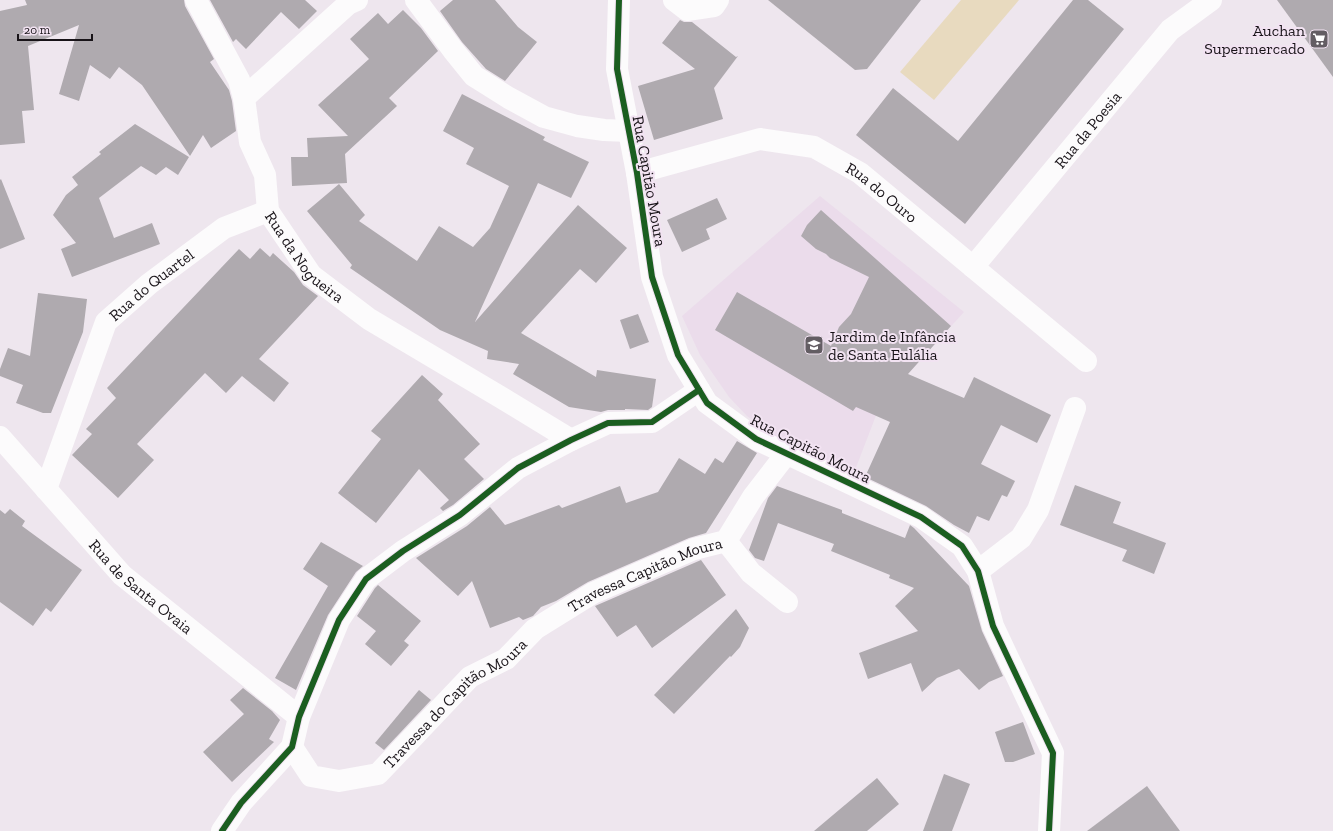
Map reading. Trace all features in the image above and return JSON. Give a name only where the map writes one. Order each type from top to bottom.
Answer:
[{"type":"street","name":"Rua da Nogueira","points":[[196,0],[239,80],[244,98],[250,142],[265,175],[268,212],[311,275],[369,319],[571,440]]},
{"type":"street","points":[[244,98],[348,4],[357,0]]},
{"type":"street","name":"Rua Capitão Moura","points":[[416,0],[474,76],[509,98],[544,116],[577,126],[604,130],[629,131]]},
{"type":"street","name":"Rua Capitão Moura","points":[[619,0],[617,69],[637,173],[652,277],[678,355],[707,403],[756,439],[920,517],[962,546],[978,572],[993,626],[1053,753],[1049,831]]},
{"type":"street","points":[[674,0],[687,10],[714,6],[718,0]]},
{"type":"street","name":"Rua da Poesia","points":[[972,267],[1170,30],[1187,7],[1211,0]]},
{"type":"street","name":"Rua do Ouro","points":[[637,173],[760,138],[814,147],[860,174],[1086,361]]},
{"type":"street","name":"Rua do Quartel","points":[[46,489],[106,322],[149,284],[224,228],[268,212]]},
{"type":"street","points":[[222,831],[241,803],[292,747],[299,717],[339,620],[366,579],[403,551],[460,515],[518,468],[571,440],[608,423],[652,422],[699,390]]},
{"type":"street","points":[[978,572],[1021,538],[1038,510],[1075,408]]},
{"type":"street","name":"Rua de Santa Ovaia","points":[[0,437],[122,575],[299,717]]},
{"type":"street","name":"Travessa Capitão Moura","points":[[535,629],[593,593],[694,549],[726,540],[753,497],[787,453]]},
{"type":"street","points":[[726,540],[751,574],[787,602]]},
{"type":"street","name":"Travessa do Capitão Moura","points":[[292,747],[311,776],[339,781],[378,774],[470,677],[506,659],[535,629]]},
{"type":"shaded area","points":[[961,0],[1019,0],[934,100],[900,72]]},
{"type":"shaded area","name":"Jardim de Infância de Santa Eulália","points":[[820,196],[964,312],[892,391],[885,392],[852,478],[785,444],[747,416],[729,397],[700,355],[682,316]]},
{"type":"building","points":[[25,0],[184,0],[185,6],[214,59],[210,62],[229,90],[236,131],[211,148],[203,135],[190,156],[142,85],[119,67],[110,79],[90,65],[79,101],[59,94],[79,25],[28,46],[34,110],[22,111],[25,143],[0,145],[0,11],[27,5]]},
{"type":"building","points":[[210,0],[305,0],[317,11],[299,29],[281,12],[246,49],[236,39],[233,42]]},
{"type":"building","points":[[453,0],[495,0],[518,27],[537,42],[505,81],[486,69],[462,42],[440,11]]},
{"type":"building","points":[[768,0],[921,0],[867,69],[855,70]]},
{"type":"building","points":[[1073,0],[1088,0],[1124,29],[965,224],[856,135],[893,88],[958,141]]},
{"type":"building","name":"Auchan Supermercado","points":[[1277,0],[1333,0],[1333,77]]},
{"type":"building","points":[[403,10],[421,28],[438,51],[389,98],[397,106],[345,154],[347,183],[292,186],[291,157],[308,157],[307,138],[348,136],[318,105],[369,59],[350,39],[378,13],[388,24]]},
{"type":"building","points":[[680,20],[684,22],[692,22],[736,57],[738,56],[714,88],[723,119],[654,140],[638,86],[695,69],[662,43]]},
{"type":"building","points":[[462,94],[545,137],[543,140],[589,162],[571,198],[538,183],[475,322],[578,205],[627,248],[596,283],[580,269],[521,333],[596,377],[597,370],[656,379],[652,407],[648,410],[625,409],[601,412],[569,407],[513,374],[519,364],[487,359],[488,351],[440,330],[350,268],[352,265],[307,211],[339,184],[365,215],[359,221],[417,261],[439,226],[473,247],[490,228],[509,186],[466,164],[474,148],[443,131]]},
{"type":"building","points":[[135,124],[189,157],[178,175],[166,167],[156,175],[141,166],[99,198],[114,238],[152,223],[160,244],[72,277],[61,249],[76,243],[53,215],[66,195],[78,185],[72,177],[101,154],[99,152]]},
{"type":"building","points":[[1,179],[25,239],[0,249],[0,180]]},
{"type":"building","points":[[717,198],[727,219],[706,229],[710,239],[682,252],[667,220]]},
{"type":"building","points":[[821,210],[951,326],[908,374],[964,398],[974,377],[1051,415],[1037,443],[1001,425],[981,464],[1015,481],[1007,497],[1002,495],[989,521],[977,516],[969,533],[954,525],[926,506],[865,477],[890,422],[856,407],[853,411],[715,330],[737,292],[831,346],[839,327],[851,314],[869,277],[830,258],[826,254],[816,249],[801,236],[807,225]]},
{"type":"building","points":[[260,248],[270,257],[273,253],[294,272],[303,285],[318,296],[259,359],[289,383],[274,402],[242,376],[226,393],[205,373],[137,444],[154,460],[118,498],[72,455],[92,434],[86,429],[116,398],[107,388],[239,249],[250,259]]},
{"type":"building","points":[[38,293],[87,299],[83,332],[51,413],[43,413],[16,403],[23,385],[0,376],[0,369],[8,348],[30,356]]},
{"type":"building","points":[[638,314],[649,342],[630,349],[620,320]]},
{"type":"building","points":[[422,375],[443,394],[438,400],[480,444],[464,459],[484,479],[453,505],[443,511],[440,508],[449,500],[419,469],[376,523],[338,493],[381,439],[371,431]]},
{"type":"building","points":[[737,441],[757,453],[706,533],[689,538],[588,582],[556,601],[541,607],[533,616],[523,620],[519,617],[490,628],[472,581],[458,596],[416,558],[467,526],[490,507],[505,525],[559,505],[562,508],[620,486],[626,503],[658,492],[679,458],[705,474],[715,458],[723,463]]},
{"type":"building","points":[[1075,485],[1121,502],[1113,523],[1166,543],[1154,574],[1122,561],[1127,550],[1060,525]]},
{"type":"building","points":[[777,486],[842,510],[842,513],[905,538],[910,525],[914,528],[969,586],[982,631],[1003,676],[989,682],[979,690],[959,669],[937,678],[922,692],[911,663],[868,679],[859,653],[918,631],[895,606],[914,588],[889,578],[890,575],[831,551],[834,544],[778,523],[764,561],[755,558],[749,550],[768,498]]},
{"type":"building","points":[[10,509],[25,521],[22,526],[82,570],[51,612],[46,608],[33,626],[0,602],[0,510],[5,514]]},
{"type":"building","points":[[321,542],[363,566],[356,572],[328,615],[296,690],[275,678],[328,586],[303,569]]},
{"type":"building","points":[[701,560],[726,595],[652,648],[636,625],[617,637],[595,606]]},
{"type":"building","points":[[378,585],[421,621],[404,641],[409,645],[391,666],[365,644],[376,631],[357,616]]},
{"type":"building","points":[[736,609],[749,628],[740,647],[674,714],[654,695]]},
{"type":"building","points":[[243,688],[272,711],[280,720],[269,739],[274,742],[232,782],[203,752],[244,714],[230,700]]},
{"type":"building","points":[[419,690],[431,700],[384,750],[375,743]]},
{"type":"building","points":[[1023,722],[1035,754],[1013,762],[1005,762],[995,732]]},
{"type":"building","points":[[944,774],[970,784],[952,831],[923,831]]},
{"type":"building","points":[[877,778],[899,804],[867,831],[814,831]]},
{"type":"building","points":[[1147,786],[1180,831],[1087,831]]},
{"type":"cycle path","points":[[619,0],[617,69],[637,173],[652,277],[678,355],[707,403],[756,439],[921,517],[962,546],[978,571],[993,626],[1053,753],[1049,831]]},
{"type":"cycle path","points":[[222,831],[241,803],[292,747],[299,717],[339,620],[366,579],[403,551],[460,515],[518,468],[571,440],[608,423],[652,422],[699,390]]},
{"type":"place","name":"Auchan Supermercado","points":[[1319,39]]},
{"type":"place","name":"Jardim de Infância de Santa Eulália","points":[[814,345]]}]
